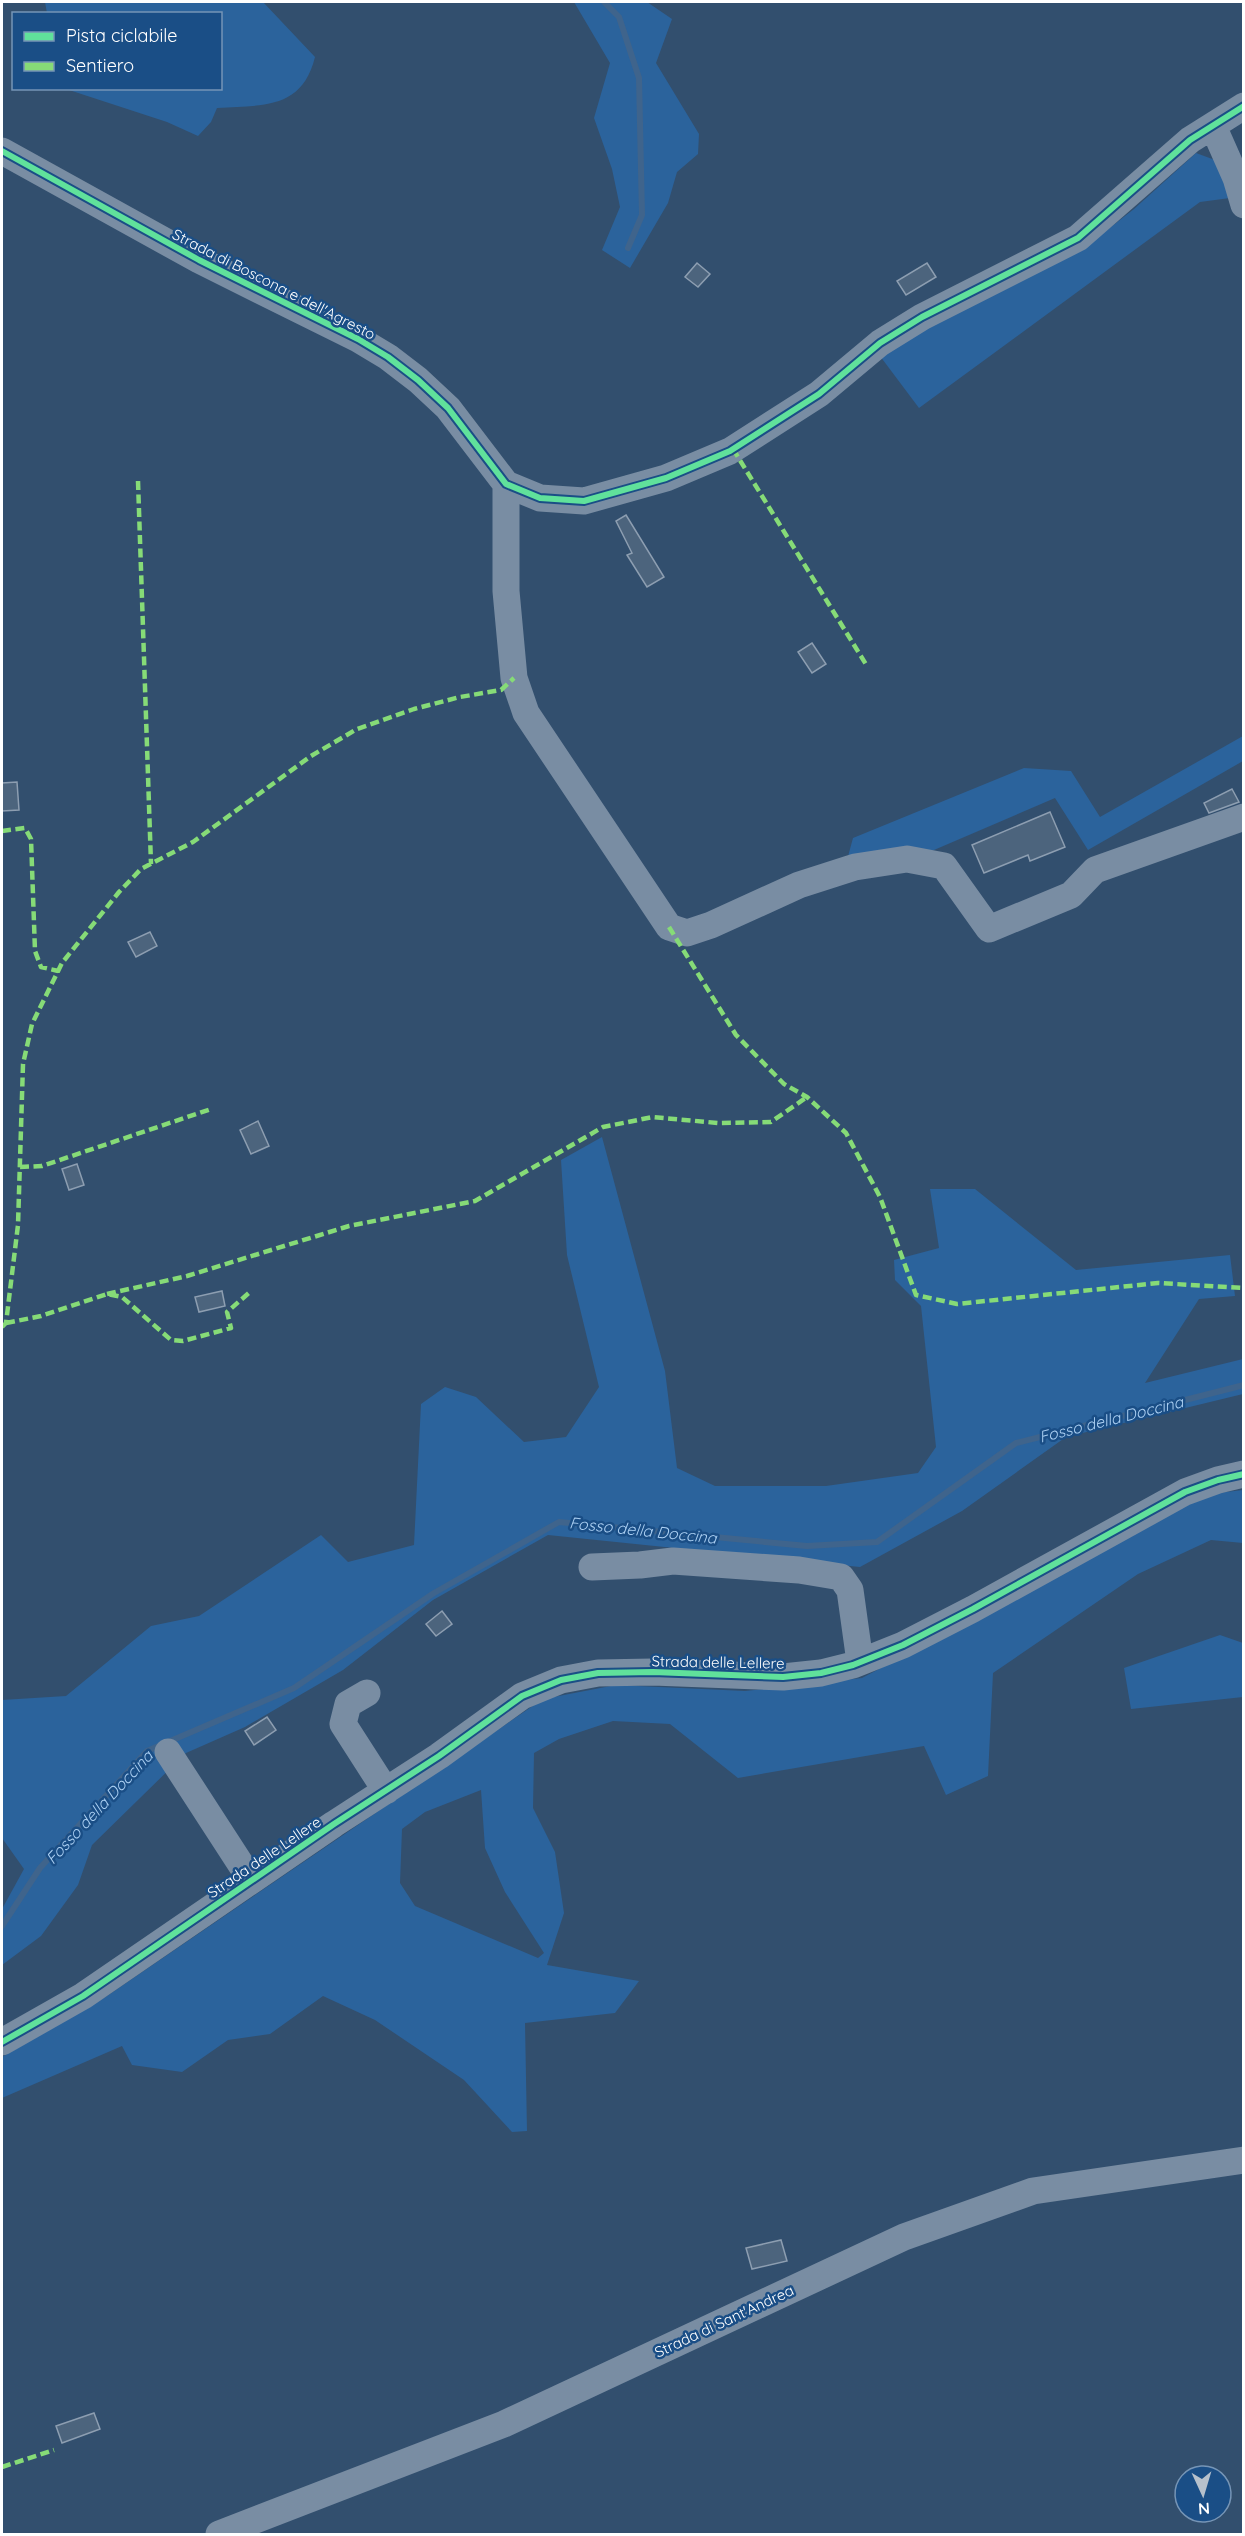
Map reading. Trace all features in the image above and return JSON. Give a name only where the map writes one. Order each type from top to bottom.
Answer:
[{"type":"street","points":[[1244,106],[1190,140],[1078,238],[922,317],[880,343],[819,394],[730,451],[666,478],[584,501],[540,498],[506,484],[508,613],[514,678],[526,713],[669,927],[687,933],[711,926],[799,885],[855,867],[908,859],[944,866],[989,928],[1071,895],[1095,870],[1244,817]]},
{"type":"street","points":[[1213,126],[1236,178],[1244,205]]},
{"type":"street","name":"Strada di Boscona e dell'Agresto","points":[[2,151],[199,260],[358,339],[388,357],[418,380],[448,408],[506,484]]},
{"type":"street","name":"Strada delle Lellere","points":[[2,2042],[83,1996],[251,1880],[439,1756],[522,1696],[561,1680],[598,1673],[653,1672],[783,1677],[821,1673],[860,1662],[903,1645],[973,1609],[1185,1492],[1218,1479],[1244,1474]]},
{"type":"street","points":[[592,1567],[640,1566],[673,1561],[800,1570],[841,1577],[850,1590],[860,1662]]},
{"type":"street","points":[[367,1692],[348,1704],[343,1724],[386,1791]]},
{"type":"street","points":[[168,1752],[251,1880]]},
{"type":"street","name":"Strada di Sant'Andrea","points":[[219,2535],[504,2424],[904,2237],[960,2215],[1033,2191],[1244,2160]]},
{"type":"shaded area","points":[[45,2],[263,2],[315,57],[301,87],[290,96],[264,105],[217,108],[211,122],[198,136],[167,122],[69,90],[222,90],[222,12],[47,12]]},
{"type":"shaded area","points":[[574,2],[647,2],[672,19],[656,63],[699,134],[698,154],[677,172],[668,203],[630,268],[602,250],[620,207],[612,169],[594,118],[610,63]]},
{"type":"shaded area","points":[[1196,153],[1215,160],[1230,198],[1200,202],[919,408],[880,356],[933,321],[1084,248],[1134,209]]},
{"type":"shaded area","points":[[1243,736],[1243,761],[1088,850],[1055,798],[934,850],[847,860],[853,838],[1024,768],[1071,771],[1100,817]]},
{"type":"shaded area","points":[[602,1137],[665,1371],[677,1468],[715,1486],[826,1486],[918,1473],[936,1447],[921,1306],[895,1280],[894,1260],[939,1248],[930,1189],[975,1189],[1076,1270],[1230,1255],[1235,1296],[1199,1299],[1145,1383],[1243,1359],[1243,1394],[1066,1437],[962,1511],[860,1567],[548,1535],[433,1600],[343,1670],[245,1727],[186,1753],[92,1845],[78,1885],[41,1936],[2,1965],[2,1909],[24,1869],[2,1838],[2,1700],[66,1696],[151,1626],[199,1616],[321,1535],[348,1562],[414,1545],[421,1404],[445,1387],[476,1397],[524,1442],[566,1437],[599,1387],[567,1255],[561,1160]]},
{"type":"shaded area","points":[[1243,1490],[1243,1543],[1211,1540],[1138,1574],[993,1673],[988,1776],[946,1795],[924,1746],[738,1778],[670,1724],[613,1721],[559,1739],[534,1753],[533,1808],[555,1852],[564,1913],[547,1965],[639,1981],[615,2013],[525,2023],[527,2131],[512,2132],[464,2080],[375,2020],[323,1996],[270,2034],[228,2040],[182,2072],[132,2065],[122,2046],[2,2098],[2,2057],[107,1996],[543,1699],[616,1685],[745,1691],[862,1678],[1209,1494]],"holes":[[[481,1790],[485,1848],[505,1892],[544,1953],[538,1958],[415,1906],[400,1883],[402,1829],[425,1812]]]},
{"type":"shaded area","points":[[1220,1635],[1243,1643],[1243,1697],[1131,1709],[1124,1668]]},
{"type":"building","points":[[697,263],[710,274],[698,287],[685,277]]},
{"type":"building","points":[[927,263],[936,277],[906,295],[897,281]]},
{"type":"building","points":[[626,515],[664,577],[647,587],[627,555],[632,553],[616,521]]},
{"type":"building","points":[[812,643],[826,664],[812,673],[798,652]]},
{"type":"building","points":[[17,782],[19,810],[2,811],[2,783]]},
{"type":"building","points":[[1232,789],[1239,802],[1209,813],[1204,803]]},
{"type":"building","points":[[1050,812],[1065,847],[1030,861],[1028,855],[984,873],[972,845]]},
{"type":"building","points":[[150,932],[157,946],[136,957],[128,942]]},
{"type":"building","points":[[258,1121],[269,1146],[251,1154],[240,1130]]},
{"type":"building","points":[[77,1164],[84,1185],[69,1190],[62,1169]]},
{"type":"building","points":[[222,1291],[225,1306],[199,1312],[195,1297]]},
{"type":"building","points":[[442,1611],[452,1624],[436,1636],[426,1624]]},
{"type":"building","points":[[267,1717],[276,1730],[254,1745],[245,1731]]},
{"type":"building","points":[[781,2240],[787,2261],[752,2269],[746,2248]]},
{"type":"building","points":[[94,2413],[100,2429],[62,2443],[56,2426]]},
{"type":"waterway","points":[[604,2],[619,17],[639,78],[642,215],[628,248]]},
{"type":"waterway","name":"Fosso della Doccina","points":[[2,1926],[40,1868],[147,1751],[294,1688],[434,1593],[559,1522],[807,1546],[877,1542],[1016,1443],[1244,1385]]},
{"type":"marked path","points":[[733,449],[867,666]]},
{"type":"marked path","points":[[138,481],[151,864]]},
{"type":"marked path","points":[[2,1327],[6,1323],[18,1225],[23,1064],[32,1024],[62,963],[119,892],[141,869],[193,842],[311,756],[357,729],[414,709],[460,697],[501,690],[514,678]]},
{"type":"marked path","points":[[2,831],[25,828],[31,839],[35,951],[41,967],[58,971]]},
{"type":"marked path","points":[[669,927],[736,1035],[784,1084],[807,1097],[846,1133],[880,1197],[916,1295],[957,1304],[1158,1283],[1244,1288]]},
{"type":"marked path","points":[[107,1294],[187,1276],[349,1226],[475,1201],[603,1127],[653,1117],[718,1123],[771,1122],[807,1097]]},
{"type":"marked path","points":[[20,1167],[42,1166],[211,1109]]},
{"type":"marked path","points":[[6,1323],[41,1316],[107,1294],[122,1297],[171,1340],[183,1341],[231,1328],[227,1312],[250,1292]]},
{"type":"marked path","points":[[2,2467],[54,2450]]},
{"type":"cycle path","points":[[2,151],[199,260],[358,339],[388,357],[418,380],[448,408],[506,484],[540,498],[584,501],[666,478],[730,451],[819,394],[880,343],[922,317],[1078,238],[1190,140],[1244,106]]},
{"type":"cycle path","points":[[2,2042],[83,1996],[334,1824],[439,1756],[522,1696],[561,1680],[598,1673],[653,1672],[783,1677],[821,1673],[853,1665],[903,1645],[973,1609],[1185,1492],[1218,1480],[1244,1474]]}]
